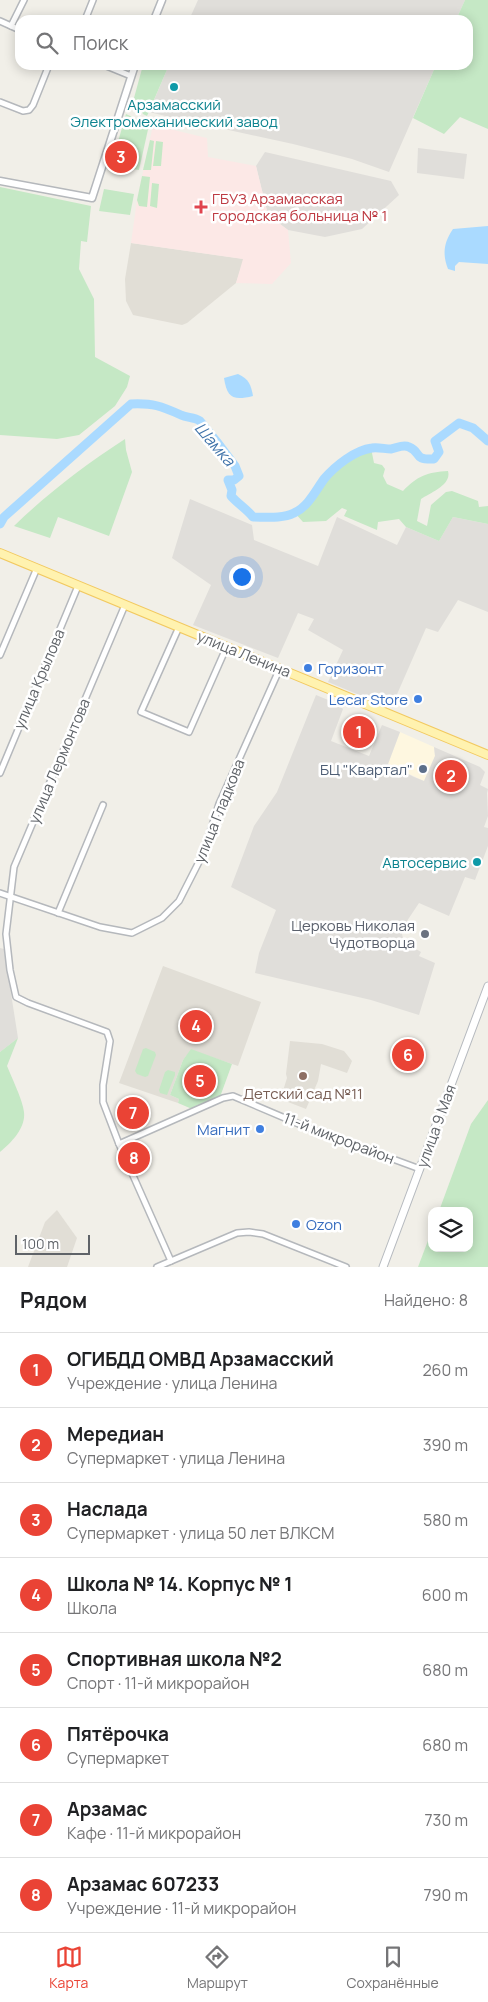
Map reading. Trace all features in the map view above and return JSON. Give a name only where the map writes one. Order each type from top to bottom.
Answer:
[{"type":"main road","name":"улица Ленина","points":[[0,553],[488,755]]},
{"type":"main road","name":"улица 9 Мая","points":[[383,1267],[488,986]]},
{"type":"street","points":[[16,15],[24,0]]},
{"type":"street","points":[[87,15],[93,0]]},
{"type":"street","points":[[156,15],[162,0]]},
{"type":"street","points":[[11,26],[15,18]]},
{"type":"street","points":[[0,21],[15,28]]},
{"type":"street","points":[[0,102],[23,110],[29,110],[33,105],[47,70]]},
{"type":"street","points":[[116,70],[131,76]]},
{"type":"street","points":[[0,181],[92,198],[134,70]]},
{"type":"street","points":[[0,656],[37,568]]},
{"type":"street","name":"улица Крылова","points":[[0,773],[78,586]]},
{"type":"street","name":"улица Лермонтова","points":[[7,920],[14,867],[124,605]]},
{"type":"street","points":[[179,627],[141,712],[189,732],[227,646]]},
{"type":"street","name":"улица Гладкова","points":[[58,913],[106,929],[132,933],[162,918],[179,901],[203,854],[219,804],[280,668]]},
{"type":"street","points":[[0,893],[58,913],[103,805]]},
{"type":"street","points":[[0,921],[7,920],[10,970],[16,997],[103,1029],[110,1036],[110,1050],[102,1094],[106,1112],[171,1261]]},
{"type":"street","name":"11-й микрорайон","points":[[119,1144],[223,1098],[233,1096],[306,1127],[420,1169]]},
{"type":"street","points":[[157,1267],[237,1233],[249,1232],[263,1234],[346,1267]]},
{"type":"shaded area","points":[[198,0],[465,0],[458,15],[191,15]]},
{"type":"shaded area","points":[[167,70],[434,70],[389,172],[352,159],[293,144],[192,122],[190,117],[184,116],[178,119],[149,112]]},
{"type":"shaded area","name":"ГБУЗ Арзамасская городская больница № 1","points":[[153,125],[207,138],[208,157],[256,166],[268,215],[288,230],[291,263],[272,284],[236,283],[243,259],[131,243],[137,200]]},
{"type":"shaded area","points":[[418,148],[467,154],[464,179],[417,173]]},
{"type":"shaded area","points":[[265,152],[391,181],[399,195],[362,229],[325,237],[288,230],[268,215],[256,166]]},
{"type":"shaded area","points":[[131,243],[244,259],[236,283],[182,325],[133,315],[126,301],[125,279]]},
{"type":"shaded area","points":[[190,499],[252,525],[254,540],[318,566],[337,517],[397,545],[406,527],[439,541],[453,517],[488,524],[488,612],[458,600],[438,632],[426,628],[391,708],[328,682],[343,650],[308,630],[314,619],[298,613],[278,658],[193,625],[211,585],[172,558]]},
{"type":"shaded area","points":[[316,695],[338,704],[343,709],[331,741],[369,756],[382,725],[400,732],[388,764],[414,777],[424,781],[435,756],[434,747],[480,767],[485,772],[480,785],[488,789],[488,816],[484,827],[488,828],[488,846],[475,880],[465,877],[449,916],[419,903],[401,930],[404,942],[421,952],[419,956],[435,963],[419,1015],[371,1000],[255,973],[259,953],[276,910],[231,887],[254,826],[277,792]]},
{"type":"shaded area","points":[[400,732],[434,747],[435,756],[424,781],[388,764]]},
{"type":"shaded area","points":[[0,948],[4,949],[18,1038],[0,1052]]},
{"type":"shaded area","points":[[163,966],[261,1002],[238,1066],[191,1050],[183,1060],[170,1095],[179,1099],[178,1103],[119,1083]]},
{"type":"shaded area","name":"Детский сад №11","points":[[290,1041],[322,1044],[344,1051],[352,1061],[347,1073],[321,1064],[318,1081],[306,1109],[288,1102],[289,1097],[282,1094],[287,1078]]},
{"type":"shaded area","points":[[57,1210],[77,1238],[67,1267],[28,1267],[45,1222]]},
{"type":"green space","points":[[465,0],[488,0],[488,129],[460,117],[444,134],[413,118],[434,70],[473,70],[473,15],[458,15]]},
{"type":"green space","points":[[142,70],[167,70],[147,116],[143,114],[134,98]]},
{"type":"green space","points":[[126,114],[149,125],[139,170],[111,166]]},
{"type":"green space","points":[[150,140],[154,141],[151,170],[143,170]]},
{"type":"green space","points":[[156,141],[163,142],[161,166],[153,166]]},
{"type":"green space","points":[[142,176],[150,177],[147,207],[139,206],[137,200]]},
{"type":"green space","points":[[152,183],[159,184],[157,208],[150,206]]},
{"type":"green space","points":[[0,187],[91,206],[87,242],[81,241],[79,269],[94,299],[95,357],[130,376],[127,387],[115,406],[79,435],[57,439],[0,435]]},
{"type":"green space","points":[[104,189],[134,194],[130,215],[99,211]]},
{"type":"green space","points":[[125,439],[132,472],[109,536],[58,517],[50,538],[14,526],[67,480]]},
{"type":"green space","points":[[371,448],[374,463],[382,465],[385,469],[383,476],[387,484],[403,491],[423,476],[434,472],[448,471],[447,480],[444,484],[421,499],[417,521],[427,526],[431,505],[446,492],[452,491],[478,501],[479,507],[488,506],[488,524],[453,517],[439,541],[406,527],[399,519],[378,522],[377,530],[344,516],[347,510],[342,508],[326,521],[303,522],[295,513],[310,499],[332,470],[357,454]]},
{"type":"green space","points":[[18,1038],[7,1066],[22,1102],[24,1118],[17,1135],[0,1152],[0,1052]]},
{"type":"green space","points":[[146,1048],[155,1052],[156,1055],[148,1076],[145,1077],[137,1074],[135,1071],[143,1049]]},
{"type":"green space","points":[[191,1049],[232,1064],[220,1097],[192,1109],[178,1103],[179,1099],[170,1095],[183,1060]]},
{"type":"green space","points":[[168,1070],[175,1072],[175,1075],[167,1095],[160,1093],[159,1090],[165,1072]]},
{"type":"green space","points":[[488,1100],[488,1267],[418,1267],[428,1241],[428,1252],[473,1252],[473,1207],[440,1207],[471,1124]]},
{"type":"water","points":[[488,226],[488,264],[459,262],[455,266],[455,271],[448,269],[445,248],[453,229]]},
{"type":"water","points":[[238,374],[249,383],[253,396],[236,398],[229,394],[224,378]]},
{"type":"waterway","name":"Шамка","points":[[0,524],[4,517],[131,404],[157,406],[200,421],[235,466],[239,476],[234,480],[228,480],[232,490],[231,496],[253,517],[284,516],[299,510],[308,503],[324,479],[334,469],[352,455],[366,449],[391,449],[407,446],[413,449],[420,457],[434,459],[439,452],[435,441],[459,423],[473,428],[488,441]]},
{"type":"place","name":"Арзамасский Электромеханический завод","points":[[174,87]]},
{"type":"place","name":"Наслада","points":[[121,157]]},
{"type":"place","name":"ГБУЗ Арзамасская городская больница № 1","points":[[201,207]]},
{"type":"place","name":"Горизонт","points":[[308,668]]},
{"type":"place","name":"Lecar Store","points":[[418,699]]},
{"type":"place","name":"ОГИБДД ОМВД Арзамасский","points":[[359,732]]},
{"type":"place","name":"БЦ \"Квартал\"","points":[[423,769]]},
{"type":"place","name":"Мередиан","points":[[451,776]]},
{"type":"place","name":"Автосервис","points":[[477,862]]},
{"type":"place","name":"Церковь Николая Чудотворца","points":[[425,934]]},
{"type":"place","name":"Школа № 14. Корпус № 1","points":[[196,1026]]},
{"type":"place","name":"Пятёрочка","points":[[408,1055]]},
{"type":"place","name":"Детский сад №11","points":[[303,1076]]},
{"type":"place","name":"Спортивная школа №2","points":[[200,1081]]},
{"type":"place","name":"Арзамас","points":[[133,1113]]},
{"type":"place","name":"Магнит","points":[[260,1129]]},
{"type":"place","name":"Арзамас 607233","points":[[134,1158]]},
{"type":"place","name":"Ozon","points":[[296,1224]]}]
